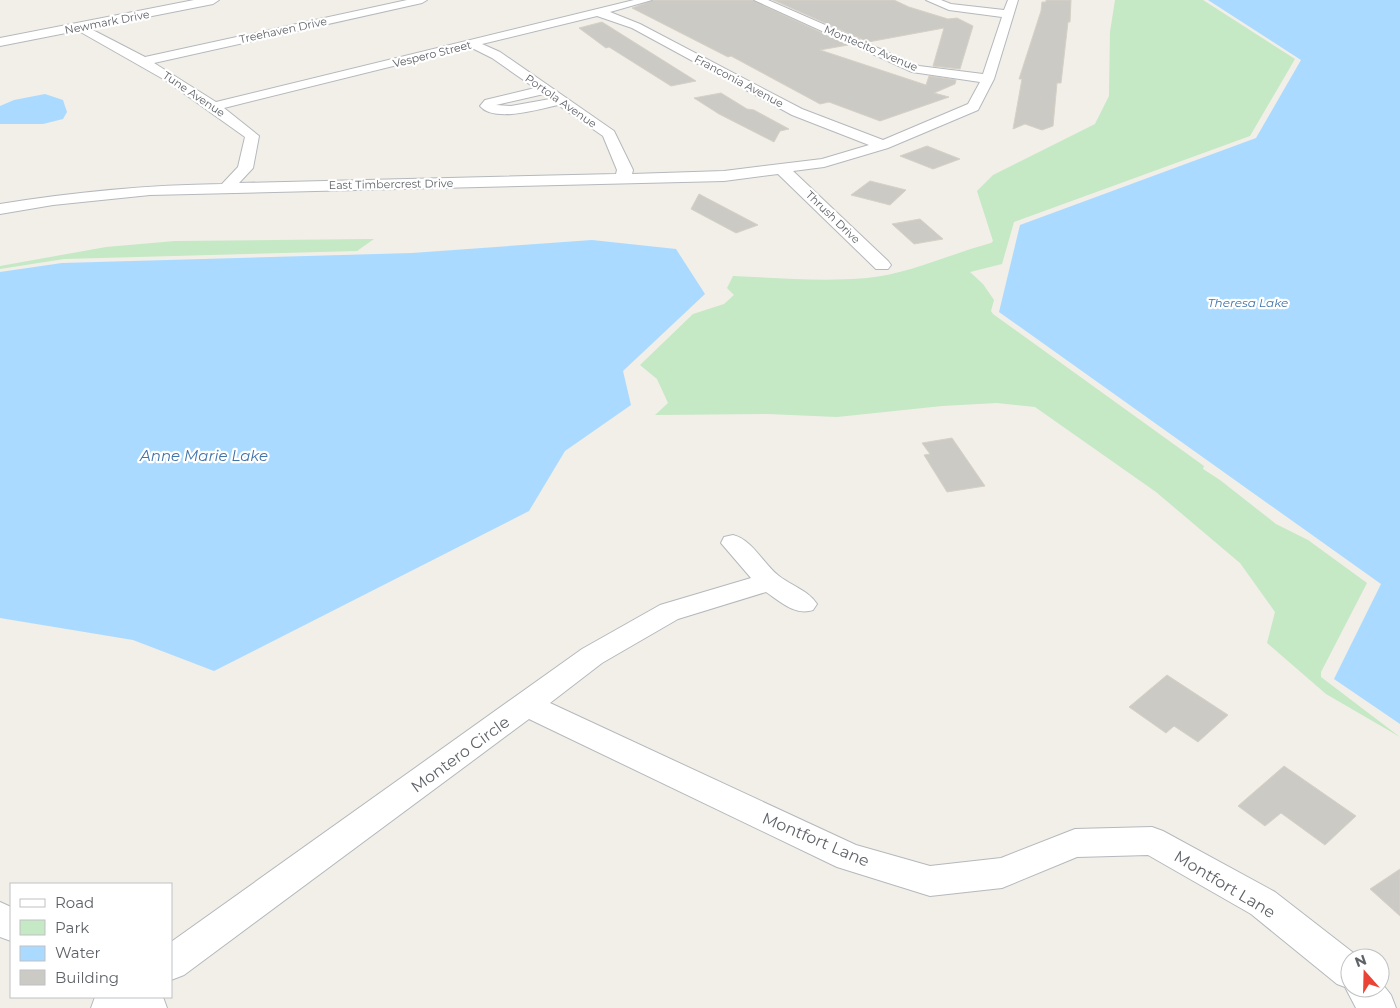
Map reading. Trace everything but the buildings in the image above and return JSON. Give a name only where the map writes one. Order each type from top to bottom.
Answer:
[{"type":"street","name":"Newmark Drive","points":[[0,42],[81,28],[213,0]]},
{"type":"street","name":"Treehaven Drive","points":[[144,61],[422,0]]},
{"type":"street","name":"Vespero Street","points":[[216,106],[647,0]]},
{"type":"street","name":"Montecito Avenue","points":[[759,0],[916,69],[988,79]]},
{"type":"street","points":[[931,0],[949,7],[1007,14]]},
{"type":"street","name":"East Timbercrest Drive","points":[[0,209],[53,200],[150,190],[724,176],[783,170],[824,163],[883,145],[973,107],[988,79],[1012,0]]},
{"type":"street","name":"Franconia Avenue","points":[[598,12],[636,26],[791,109],[883,145]]},
{"type":"street","name":"Tune Avenue","points":[[81,28],[144,61],[216,106],[252,136],[245,168],[227,187]]},
{"type":"street","name":"Portola Avenue","points":[[473,44],[496,56],[608,134],[625,170],[623,178]]},
{"type":"street","points":[[546,90],[496,101],[487,106],[493,110],[505,110],[560,100]]},
{"type":"street","name":"Thrush Drive","points":[[783,170],[882,265]]},
{"type":"street","points":[[733,543],[769,582],[804,604]]},
{"type":"street","name":"Montero Circle","points":[[172,962],[528,705],[592,656],[669,612],[769,582]]},
{"type":"street","name":"Montfort Lane","points":[[528,705],[849,857],[930,881],[1002,873],[1075,843],[1152,841],[1264,903],[1340,964]]},
{"type":"street","points":[[109,1008],[124,998]]},
{"type":"street","points":[[135,998],[149,1008]]},
{"type":"green space","points":[[1115,0],[1203,0],[1295,59],[1250,136],[1014,222],[1002,264],[970,272],[983,284],[994,300],[991,311],[993,314],[1204,466],[1203,469],[1276,524],[1308,540],[1367,583],[1321,672],[1321,677],[1400,737],[1326,694],[1267,643],[1275,612],[1240,563],[1156,492],[1035,407],[997,403],[942,406],[837,417],[768,414],[655,415],[668,403],[657,379],[640,365],[693,314],[724,304],[734,295],[727,288],[733,276],[817,280],[883,276],[991,243],[993,241],[977,191],[993,175],[1095,124],[1109,96],[1110,32]]},
{"type":"green space","points":[[374,239],[357,251],[64,259],[0,269],[0,266],[106,247],[175,241]]},
{"type":"water","name":"Theresa Lake","points":[[1208,0],[1400,0],[1400,724],[1334,679],[1381,584],[999,312],[1020,225],[1256,138],[1301,60]]},
{"type":"water","points":[[45,94],[63,100],[67,112],[63,119],[43,124],[0,124],[0,106],[14,100]]},
{"type":"water","name":"Anne Marie Lake","points":[[592,240],[676,249],[705,294],[623,371],[631,405],[565,451],[529,511],[214,671],[133,640],[0,618],[0,272],[62,263],[412,253]]}]
